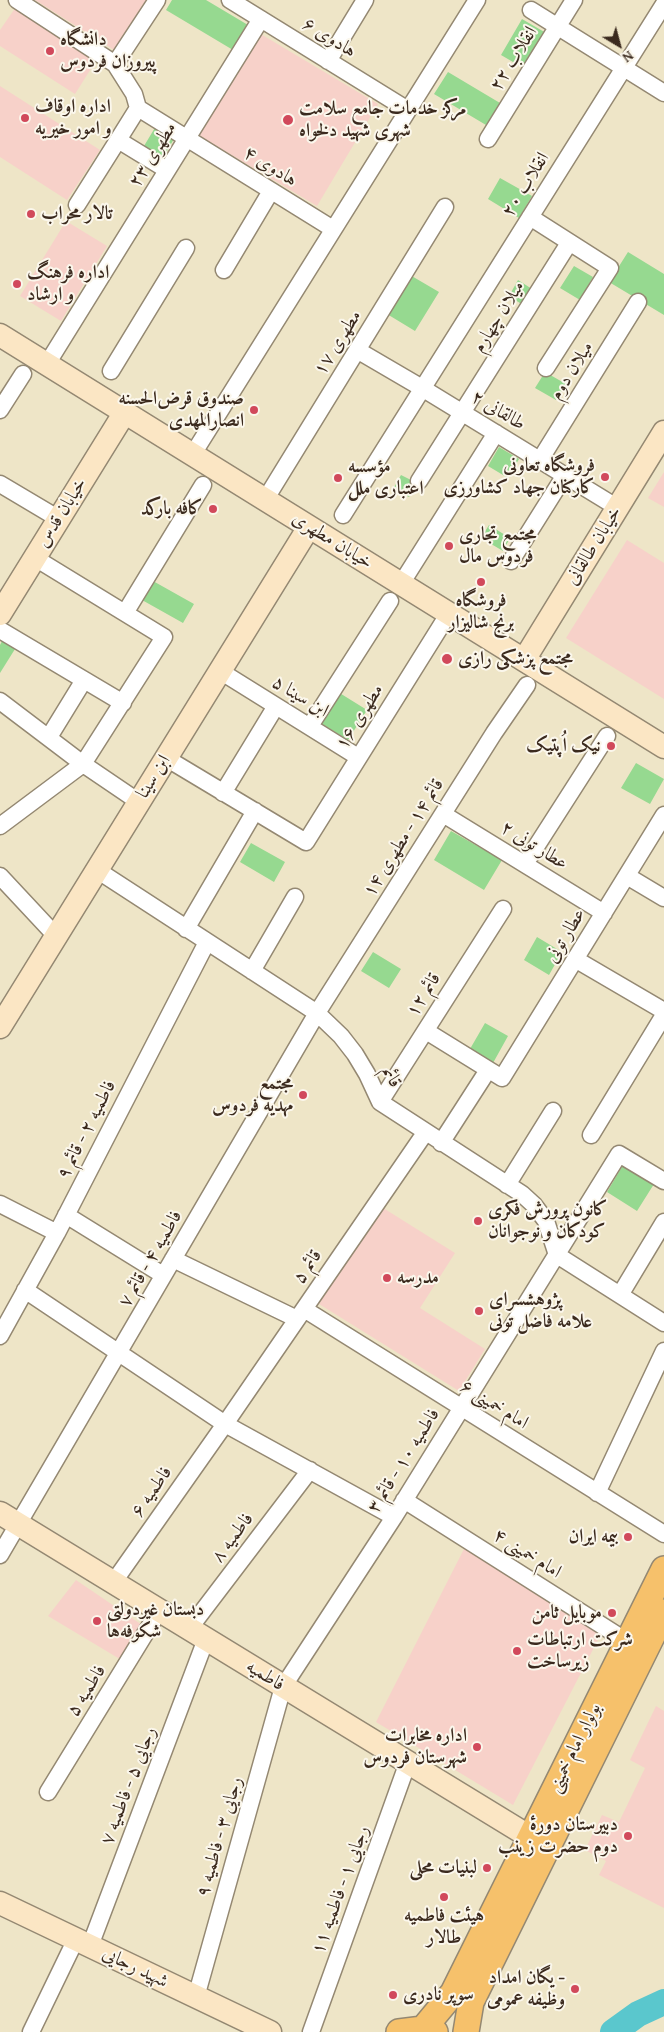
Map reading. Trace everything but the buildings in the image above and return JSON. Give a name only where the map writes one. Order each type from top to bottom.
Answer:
[{"type":"main road","name":"بولوار امام خمینی","points":[[429,2031],[453,1993],[664,1569]]},
{"type":"main road","name":"بولوار امام خمینی","points":[[466,2032],[471,2002],[664,1612]]},
{"type":"main road","points":[[399,2032],[429,2031]]},
{"type":"street","points":[[17,0],[114,64],[134,94],[138,108],[77,205]]},
{"type":"street","points":[[114,64],[158,0]]},
{"type":"street","points":[[328,60],[365,0]]},
{"type":"street","points":[[193,454],[477,0]]},
{"type":"street","name":"انقلاب ۲۲","points":[[488,140],[574,0]]},
{"type":"street","name":"هادوی ۶","points":[[233,1],[408,110]]},
{"type":"street","name":"انقلاب ۲۰","points":[[343,515],[664,4]]},
{"type":"street","points":[[531,10],[663,90]]},
{"type":"street","name":"مطهری ۲۳","points":[[47,364],[261,19]]},
{"type":"street","name":"هادوی ۴","points":[[138,108],[333,229]]},
{"type":"street","points":[[118,140],[167,170]]},
{"type":"street","points":[[224,270],[271,191]]},
{"type":"street","name":"مطهری ۱۷","points":[[266,500],[445,207]]},
{"type":"street","points":[[530,218],[610,268],[546,368]]},
{"type":"street","name":"میلان چهارم","points":[[419,482],[569,243]]},
{"type":"street","points":[[111,371],[186,248]]},
{"type":"street","name":"میلان دوم","points":[[540,460],[638,302]]},
{"type":"street","name":"خیابان مطهری","points":[[0,335],[309,527],[396,592],[448,613],[664,747]]},
{"type":"street","name":"طالقانی ۲","points":[[357,350],[618,508]]},
{"type":"street","points":[[0,410],[23,374]]},
{"type":"street","name":"خیابان قدس","points":[[0,614],[125,412]]},
{"type":"street","name":"خیابان طالقانی","points":[[524,660],[664,432]]},
{"type":"street","points":[[310,726],[496,433]]},
{"type":"street","points":[[511,561],[564,475]]},
{"type":"street","points":[[0,484],[59,519]]},
{"type":"street","points":[[125,614],[203,485]]},
{"type":"street","name":"ابن سینا","points":[[0,1027],[309,527]]},
{"type":"street","points":[[0,826],[82,764],[164,637],[35,558]]},
{"type":"street","name":"مطهری ۱۶","points":[[254,811],[306,842],[448,613]]},
{"type":"street","points":[[0,630],[123,703]]},
{"type":"street","name":"ابن سینا ۵","points":[[220,671],[358,757]]},
{"type":"street","points":[[49,737],[84,680]]},
{"type":"street","name":"قائم ۱۴ - مطهری ۱۴","points":[[317,1013],[527,685]]},
{"type":"street","points":[[0,701],[82,764],[139,802]]},
{"type":"street","points":[[224,793],[276,706]]},
{"type":"street","points":[[525,864],[607,736]]},
{"type":"street","points":[[166,758],[254,811],[186,929]]},
{"type":"street","name":"عطار تونی ۲","points":[[443,814],[604,913]]},
{"type":"street","name":"عطار تونی","points":[[488,1070],[502,1078],[664,815]]},
{"type":"street","name":"قائم","points":[[97,870],[317,1013],[341,1036],[355,1054],[368,1074],[380,1102],[507,1185],[534,1205],[546,1220],[557,1255]]},
{"type":"street","points":[[0,876],[56,936]]},
{"type":"street","points":[[627,876],[664,898]]},
{"type":"street","points":[[252,971],[295,897]]},
{"type":"street","name":"قائم ۱۲","points":[[380,1102],[503,909]]},
{"type":"street","name":"فاطمیه ۲ - قائم ۹","points":[[0,1336],[57,1233],[207,942]]},
{"type":"street","points":[[575,960],[664,1011]]},
{"type":"street","name":"فاطمیه ۴ - قائم ۷","points":[[0,1554],[9,1519],[119,1354],[163,1275],[317,1013]]},
{"type":"street","points":[[591,1135],[664,1016]]},
{"type":"street","points":[[426,1031],[488,1070],[441,1143]]},
{"type":"street","points":[[507,1185],[553,1111]]},
{"type":"street","name":"قائم ۵","points":[[225,1424],[425,1132]]},
{"type":"street","name":"فاطمیه ۱۰ - قائم ۳","points":[[283,1687],[394,1516],[619,1154],[662,1174]]},
{"type":"street","points":[[0,1204],[57,1233]]},
{"type":"street","points":[[66,1215],[163,1275]]},
{"type":"street","points":[[620,1295],[664,1222]]},
{"type":"street","points":[[557,1255],[664,1323]]},
{"type":"street","name":"امام خمینی ۶","points":[[174,1259],[300,1314],[461,1408],[664,1534]]},
{"type":"street","points":[[25,1290],[225,1424],[394,1516]]},
{"type":"street","points":[[597,1493],[664,1351]]},
{"type":"street","name":"فاطمیه ۶","points":[[112,1583],[225,1424]]},
{"type":"street","name":"فاطمیه ۸","points":[[197,1634],[310,1470]]},
{"type":"street","name":"امام خمینی ۴","points":[[404,1500],[628,1642]]},
{"type":"street","name":"فاطمیه","points":[[9,1519],[530,1837]]},
{"type":"street","name":"فاطمیه ۵","points":[[48,1792],[160,1611]]},
{"type":"street","name":"رجایی ۵ - فاطمیه ۷","points":[[31,2032],[83,1943],[197,1634]]},
{"type":"street","name":"رجایی ۳ - فاطمیه ۹","points":[[196,1997],[283,1687]]},
{"type":"street","name":"رجایی ۱ - فاطمیه ۱۱","points":[[311,2032],[408,1762]]},
{"type":"street","name":"شهید رجایی","points":[[0,1903],[270,2032]]},
{"type":"shaded area","points":[[35,0],[146,0],[114,50]]},
{"type":"shaded area","name":"دانشگاه پیروزان فردوس","points":[[18,4],[99,56],[75,94],[0,46],[0,30]]},
{"type":"shaded area","name":"مرکز خدمات جامع سلامت شهری شهید دلخواه","points":[[259,33],[378,104],[317,206],[198,135]]},
{"type":"shaded area","name":"اداره اوقاف و امور خیریه","points":[[0,86],[100,150],[67,200],[0,157]]},
{"type":"shaded area","points":[[66,221],[107,246],[61,321],[20,296]]},
{"type":"shaded area","points":[[664,472],[664,507],[648,498]]},
{"type":"shaded area","points":[[627,540],[664,563],[664,699],[566,638]]},
{"type":"shaded area","name":"مدرسه","points":[[380,1206],[455,1253],[420,1308],[485,1349],[459,1391],[319,1304]]},
{"type":"shaded area","points":[[466,1545],[603,1630],[513,1805],[376,1722]]},
{"type":"shaded area","name":"دبستان غیردولتی شکوفه‌ها","points":[[76,1580],[145,1627],[123,1661],[48,1616]]},
{"type":"shaded area","name":"دبیرستان دورهٔ دوم حضرت زینب","points":[[656,1706],[664,1711],[664,1908],[599,1875],[606,1861],[585,1850],[602,1815],[619,1822],[645,1768],[630,1760]]},
{"type":"green space","points":[[172,0],[206,0],[248,25],[233,50],[166,10]]},
{"type":"green space","points":[[522,19],[546,33],[525,69],[501,55]]},
{"type":"green space","points":[[448,72],[500,103],[486,125],[434,94]]},
{"type":"green space","points":[[156,126],[175,137],[163,158],[144,146]]},
{"type":"green space","points":[[500,178],[532,196],[519,218],[488,199]]},
{"type":"green space","points":[[628,252],[664,274],[664,315],[609,282]]},
{"type":"green space","points":[[574,266],[593,277],[580,300],[560,288]]},
{"type":"green space","points":[[410,275],[439,292],[415,331],[387,314]]},
{"type":"green space","points":[[518,280],[532,289],[523,305],[509,296]]},
{"type":"green space","points":[[545,372],[566,384],[556,400],[535,388]]},
{"type":"green space","points":[[499,447],[519,459],[508,478],[488,466]]},
{"type":"green space","points":[[401,475],[417,483],[409,497],[393,489]]},
{"type":"green space","points":[[489,525],[510,538],[503,551],[481,538]]},
{"type":"green space","points":[[153,581],[194,604],[183,623],[142,600]]},
{"type":"green space","points":[[2,641],[15,649],[0,673],[0,645]]},
{"type":"green space","points":[[338,692],[367,710],[348,740],[319,722]]},
{"type":"green space","points":[[636,763],[664,779],[650,804],[621,788]]},
{"type":"green space","points":[[451,831],[502,860],[484,890],[434,860]]},
{"type":"green space","points":[[251,843],[285,862],[274,882],[240,862]]},
{"type":"green space","points":[[537,937],[562,952],[549,975],[524,960]]},
{"type":"green space","points":[[373,952],[401,969],[389,988],[361,971]]},
{"type":"green space","points":[[485,1023],[508,1036],[493,1063],[470,1049]]},
{"type":"green space","points":[[623,1165],[654,1184],[637,1211],[607,1192]]},
{"type":"waterway","points":[[613,2032],[638,2014],[664,2002]]},
{"type":"place","name":"دانشگاه پیروزان فردوس","points":[[50,51]]},
{"type":"place","name":"اداره اوقاف و امور خیریه","points":[[25,118]]},
{"type":"place","name":"مرکز خدمات جامع سلامت شهری شهید دلخواه","points":[[288,120]]},
{"type":"place","name":"تالار محراب","points":[[31,214]]},
{"type":"place","name":"اداره فرهنگ و ارشاد","points":[[17,284]]},
{"type":"place","name":"صندوق قرض‌الحسنه انصارالمهدی","points":[[254,410]]},
{"type":"place","name":"فروشگاه تعاونی کارکنان جهاد کشاورزی","points":[[605,477]]},
{"type":"place","name":"مؤسسه اعتباری ملل","points":[[338,478]]},
{"type":"place","name":"کافه بارکد","points":[[213,509]]},
{"type":"place","name":"مجتمع تجاری فردوس مال","points":[[449,546]]},
{"type":"place","name":"فروشگاه برنج شالیزار","points":[[481,582]]},
{"type":"place","name":"مجتمع پزشکی رازی","points":[[447,659]]},
{"type":"place","name":"نیک اُپتیک","points":[[611,746]]},
{"type":"place","name":"مجتمع مهدیه فردوس","points":[[303,1095]]},
{"type":"place","name":"کانون پرورش فکری کودکان و نوجوانان","points":[[478,1221]]},
{"type":"place","name":"مدرسه","points":[[387,1278]]},
{"type":"place","name":"پژوهشسرای علامه فاضل تونی","points":[[479,1311]]},
{"type":"place","name":"بیمه ایران","points":[[628,1537]]},
{"type":"place","name":"موبایل ثامن","points":[[612,1613]]},
{"type":"place","name":"دبستان غیردولتی شکوفه‌ها","points":[[97,1621]]},
{"type":"place","name":"شرکت ارتباطات زیرساخت","points":[[517,1651]]},
{"type":"place","name":"اداره مخابرات شهرستان فردوس","points":[[477,1747]]},
{"type":"place","name":"دبیرستان دورهٔ دوم حضرت زینب","points":[[628,1836]]},
{"type":"place","name":"لبنیات محلی","points":[[487,1868]]},
{"type":"place","name":"هيئت فاطمیه طالار","points":[[444,1897]]},
{"type":"place","name":"یگان امداد - وظیفه عمومی","points":[[575,1989]]},
{"type":"place","name":"سوپر نادری","points":[[393,1995]]}]
